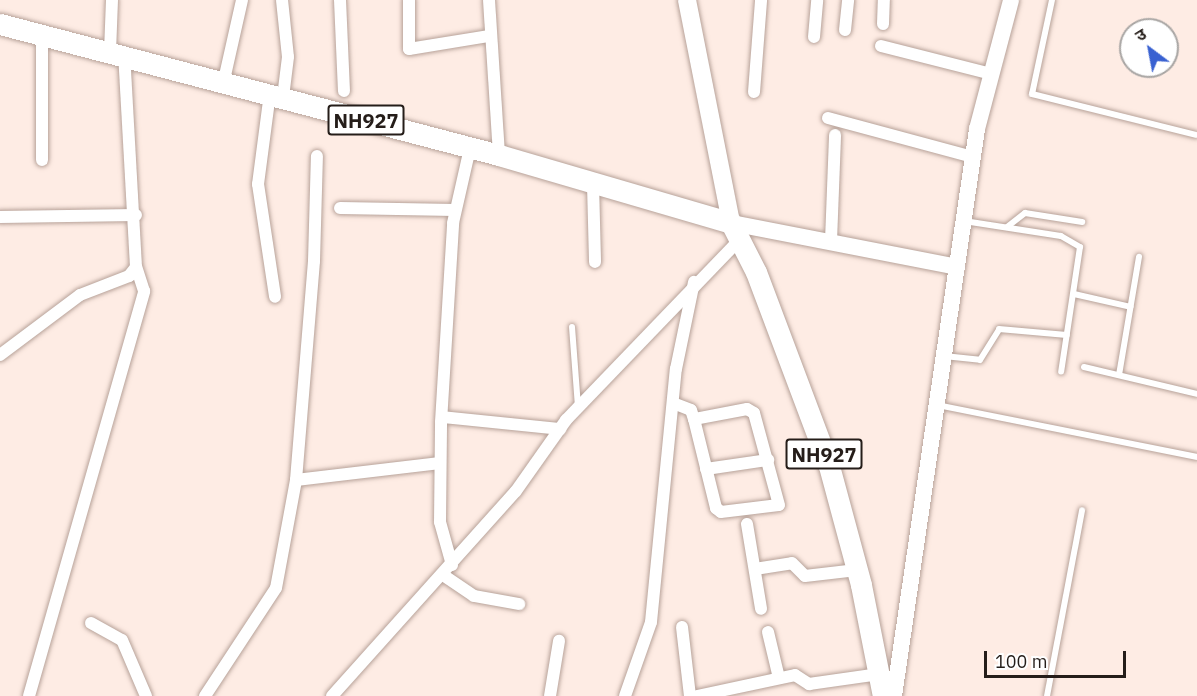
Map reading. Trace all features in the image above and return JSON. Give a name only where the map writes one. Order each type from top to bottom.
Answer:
[{"type":"highway","name":"NH927","points":[[0,24],[224,80],[499,155],[736,231],[829,466],[857,570],[883,696]]},
{"type":"main road","points":[[687,0],[736,231],[831,241],[957,267]]},
{"type":"main road","points":[[894,696],[973,157],[1011,0]]},
{"type":"street","points":[[29,696],[144,291],[136,267],[136,215],[112,0]]},
{"type":"street","points":[[224,80],[242,0]]},
{"type":"street","points":[[275,297],[258,184],[277,95],[288,57],[282,0]]},
{"type":"street","points":[[340,0],[344,91]]},
{"type":"street","points":[[409,0],[409,49],[488,36]]},
{"type":"street","points":[[489,0],[488,36],[499,155]]},
{"type":"street","points":[[754,92],[761,0]]},
{"type":"street","points":[[814,37],[817,0]]},
{"type":"street","points":[[845,30],[848,0]]},
{"type":"street","points":[[883,24],[884,0]]},
{"type":"street","points":[[42,34],[42,160]]},
{"type":"street","points":[[881,46],[992,74]]},
{"type":"street","points":[[828,118],[973,157]]},
{"type":"street","points":[[831,241],[835,135]]},
{"type":"street","points":[[452,565],[440,522],[440,463],[455,210],[470,148]]},
{"type":"street","points":[[205,696],[276,588],[296,480],[314,261],[316,156]]},
{"type":"street","points":[[593,184],[595,262]]},
{"type":"street","points":[[340,208],[455,210]]},
{"type":"street","points":[[0,217],[136,215]]},
{"type":"street","points":[[332,696],[452,565],[516,491],[560,429],[694,282],[736,231]]},
{"type":"street","points":[[0,355],[80,295],[129,276],[136,267]]},
{"type":"street","points":[[626,696],[651,622],[673,403],[694,282]]},
{"type":"street","points":[[673,403],[686,404],[694,419],[706,469],[721,512],[779,505],[758,420],[747,409],[694,419]]},
{"type":"street","points":[[442,417],[560,429]]},
{"type":"street","points":[[706,469],[768,460]]},
{"type":"street","points":[[296,480],[440,463]]},
{"type":"street","points":[[747,524],[762,609]]},
{"type":"street","points":[[755,569],[792,563],[805,576],[857,570]]},
{"type":"street","points":[[443,575],[474,596],[519,604]]},
{"type":"street","points":[[91,623],[122,640],[146,696]]},
{"type":"street","points":[[682,627],[690,696]]},
{"type":"street","points":[[768,632],[779,678]]},
{"type":"street","points":[[550,696],[560,641]]},
{"type":"street","points":[[697,696],[795,675],[809,684],[879,674]]},
{"type":"lane","points":[[1052,0],[1032,94],[1197,134]]},
{"type":"lane","points":[[1007,227],[1025,213],[1082,222]]},
{"type":"lane","points":[[964,221],[1007,227],[1077,243],[1074,294],[1061,372]]},
{"type":"lane","points":[[1119,375],[1139,257]]},
{"type":"lane","points":[[1074,294],[1131,307]]},
{"type":"lane","points":[[572,327],[578,408]]},
{"type":"lane","points":[[944,356],[980,360],[999,329],[1067,335]]},
{"type":"lane","points":[[1084,367],[1197,394]]},
{"type":"lane","points":[[936,405],[1197,457]]},
{"type":"lane","points":[[1047,696],[1082,510]]}]
